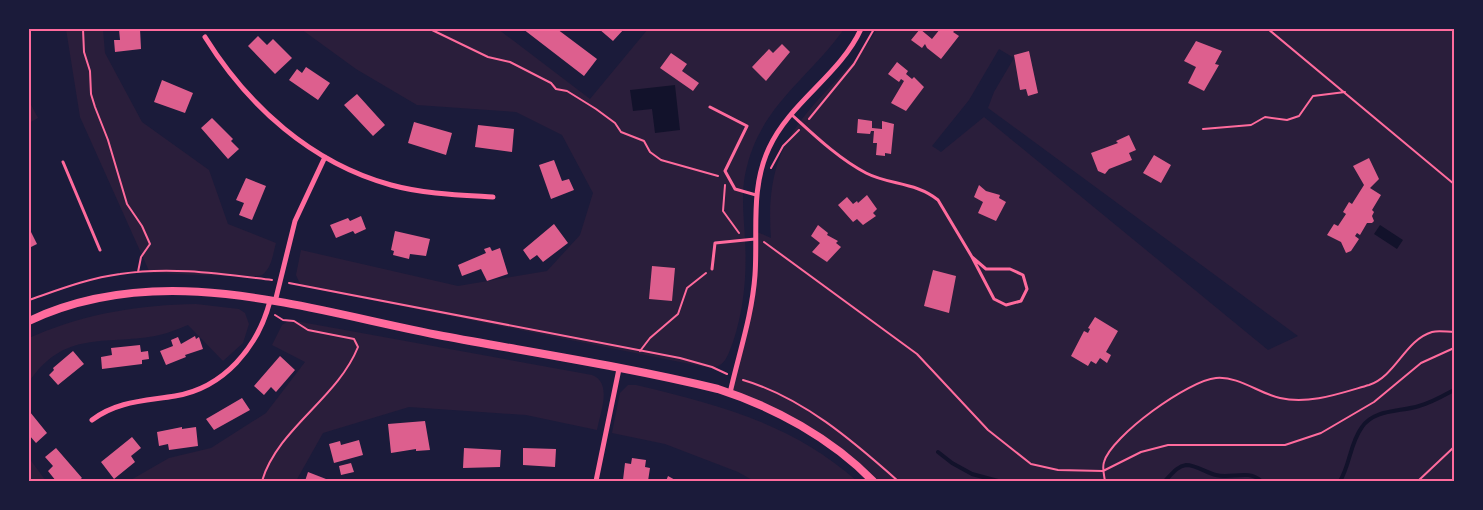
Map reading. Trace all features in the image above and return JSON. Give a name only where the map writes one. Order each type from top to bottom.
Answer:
[{"type":"street","points":[[730,393],[746,339],[752,304],[755,274],[756,195],[762,165],[770,147],[792,115],[843,57],[862,29]]},
{"type":"street","points":[[205,38],[230,75],[256,105],[289,133],[325,157],[364,176],[391,185],[452,195],[493,197]]},
{"type":"street","points":[[92,420],[110,408],[125,403],[185,394],[218,378],[246,353],[258,336],[272,302],[295,221],[325,157]]},
{"type":"street","points":[[29,320],[92,299],[138,292],[204,291],[272,302],[690,382],[730,393],[764,407],[814,434],[842,454],[873,481]]},
{"type":"street","points":[[596,481],[619,369]]},
{"type":"lane","points":[[710,107],[747,126],[726,171],[735,189],[756,195]]},
{"type":"lane","points":[[792,115],[815,137],[864,172],[878,178],[918,187],[929,193],[944,210],[994,298],[1006,306],[1021,301],[1027,289],[1023,275],[1010,269],[986,269],[972,257]]},
{"type":"lane","points":[[63,162],[100,250]]},
{"type":"lane","points":[[712,269],[715,243],[755,238]]},
{"type":"path","points":[[83,29],[84,52],[90,70],[91,94],[94,107],[108,140],[127,204],[142,226],[150,244],[141,257],[138,272]]},
{"type":"path","points":[[430,29],[488,57],[510,62],[551,83],[556,89],[566,91],[615,123],[621,132],[644,141],[650,152],[661,160],[703,174],[723,177]]},
{"type":"path","points":[[1268,29],[1346,92],[1454,184]]},
{"type":"path","points":[[1204,129],[1251,126],[1265,118],[1287,120],[1299,116],[1313,96],[1346,92]]},
{"type":"path","points":[[727,181],[724,189],[723,211],[745,240]]},
{"type":"path","points":[[755,238],[777,249],[916,354],[988,430],[1031,464],[1058,470],[1103,471],[1141,452],[1168,445],[1284,445],[1321,432],[1374,402],[1421,363],[1454,348]]},
{"type":"path","points":[[640,351],[650,338],[678,314],[687,288],[712,269]]},
{"type":"path","points":[[29,300],[111,275],[138,272],[202,272],[279,281],[640,351],[712,367],[734,378],[755,384],[805,409],[856,444],[898,481]]},
{"type":"path","points":[[262,481],[266,467],[277,451],[340,378],[358,347],[354,339],[308,330],[289,319],[283,320],[280,316],[267,313]]},
{"type":"path","points":[[1105,481],[1103,471],[1107,455],[1121,439],[1185,389],[1201,381],[1227,378],[1280,398],[1308,401],[1370,384],[1391,371],[1422,337],[1437,331],[1454,332]]},
{"type":"path","points":[[1418,481],[1454,447]]},
{"type":"shaded area","points":[[66,29],[103,29],[105,53],[142,122],[209,170],[228,224],[276,243],[270,264],[262,275],[228,276],[150,273],[80,117]]},
{"type":"shaded area","points":[[301,29],[498,29],[590,99],[648,29],[844,29],[772,113],[751,151],[743,191],[746,266],[740,317],[726,359],[720,365],[710,368],[301,286],[296,275],[301,250],[458,286],[547,271],[580,235],[593,193],[562,135],[516,112],[417,105],[356,69]]},
{"type":"shaded area","points":[[877,29],[1454,29],[1454,481],[873,481],[814,434],[730,393],[752,304],[755,231],[771,238],[771,195],[781,154],[787,141],[805,116],[868,43]],"holes":[[[999,49],[1014,58],[994,92],[988,108],[1298,336],[1268,350],[984,117],[941,152],[932,146],[969,100]]]},
{"type":"shaded area","points":[[675,85],[680,130],[655,133],[652,109],[633,111],[630,90]]},
{"type":"shaded area","points":[[29,101],[38,118],[29,123]]},
{"type":"shaded area","points":[[1380,225],[1403,240],[1397,249],[1374,234]]},
{"type":"shaded area","points":[[196,304],[239,309],[245,313],[249,324],[243,343],[223,361],[188,325],[155,336],[86,343],[71,347],[56,354],[42,365],[29,382],[29,338],[75,321],[114,312],[134,308]]},
{"type":"shaded area","points":[[290,320],[592,375],[598,379],[604,391],[597,430],[526,415],[409,407],[323,433],[296,481],[129,481],[169,458],[211,448],[266,413],[305,362],[272,345],[282,325]]},
{"type":"shaded area","points":[[628,385],[636,385],[696,400],[780,430],[832,461],[857,481],[754,481],[738,472],[665,444],[612,433],[620,393]]},
{"type":"shaded area","points":[[29,458],[46,481],[29,481]]},
{"type":"building","points":[[119,29],[140,29],[141,49],[115,52],[114,40],[120,40]]},
{"type":"building","points":[[523,29],[557,29],[597,59],[584,76]]},
{"type":"building","points":[[599,29],[624,29],[613,41]]},
{"type":"building","points":[[920,29],[932,39],[940,29],[956,29],[953,32],[959,36],[941,59],[927,48],[925,44],[922,48],[911,40]]},
{"type":"building","points":[[258,36],[267,45],[273,39],[292,58],[275,74],[248,46]]},
{"type":"building","points":[[1196,41],[1222,51],[1215,64],[1219,65],[1204,91],[1188,83],[1196,67],[1184,61]]},
{"type":"building","points":[[782,44],[790,52],[766,81],[752,67],[769,49],[773,53]]},
{"type":"building","points":[[1029,51],[1038,93],[1028,96],[1026,89],[1020,90],[1014,55]]},
{"type":"building","points":[[671,53],[687,64],[682,71],[699,83],[693,91],[660,68]]},
{"type":"building","points":[[897,62],[908,71],[906,74],[912,79],[914,77],[924,87],[906,111],[891,103],[904,81],[901,79],[899,82],[888,74]]},
{"type":"building","points":[[306,67],[330,83],[318,100],[289,80],[297,69],[302,73]]},
{"type":"building","points":[[162,80],[193,93],[185,113],[154,102]]},
{"type":"building","points":[[357,94],[385,125],[373,136],[344,105]]},
{"type":"building","points":[[212,118],[233,139],[231,141],[239,149],[228,159],[201,128]]},
{"type":"building","points":[[858,119],[872,121],[872,128],[882,129],[882,121],[894,124],[891,154],[885,153],[885,156],[876,155],[877,143],[873,143],[874,131],[871,131],[870,134],[857,133]]},
{"type":"building","points":[[414,122],[452,133],[446,155],[408,143]]},
{"type":"building","points":[[478,125],[514,129],[512,152],[475,147]]},
{"type":"building","points":[[1129,135],[1136,150],[1129,153],[1132,160],[1109,169],[1105,174],[1098,171],[1091,153],[1118,143],[1116,141]]},
{"type":"building","points":[[1154,155],[1171,165],[1161,183],[1143,173]]},
{"type":"building","points":[[1369,158],[1379,179],[1370,188],[1381,195],[1372,210],[1374,212],[1372,216],[1374,221],[1367,223],[1360,235],[1357,233],[1355,236],[1359,239],[1351,251],[1346,253],[1341,242],[1327,235],[1334,224],[1338,226],[1346,214],[1343,212],[1349,202],[1352,204],[1364,185],[1353,166]]},
{"type":"building","points":[[554,160],[562,181],[569,179],[574,190],[551,199],[539,165]]},
{"type":"building","points":[[246,178],[266,186],[252,220],[239,215],[244,203],[236,200]]},
{"type":"building","points":[[979,185],[986,191],[1000,195],[999,198],[1006,202],[996,221],[978,213],[983,202],[974,197]]},
{"type":"building","points":[[867,195],[877,209],[873,213],[876,216],[863,225],[857,219],[853,222],[838,205],[847,197],[853,204],[857,201],[858,203]]},
{"type":"building","points":[[361,216],[366,229],[355,234],[353,231],[336,238],[330,225],[348,218],[350,221]]},
{"type":"building","points":[[554,224],[568,243],[543,262],[537,255],[530,260],[523,250]]},
{"type":"building","points":[[818,225],[828,233],[827,235],[838,241],[836,243],[841,247],[827,262],[812,252],[820,243],[811,236]]},
{"type":"building","points":[[29,228],[37,244],[29,248]]},
{"type":"building","points":[[395,231],[430,239],[426,256],[410,254],[409,259],[393,255],[394,251],[391,250]]},
{"type":"building","points":[[490,247],[492,251],[500,248],[508,274],[487,281],[481,269],[462,276],[458,265],[486,253],[484,249]]},
{"type":"building","points":[[652,266],[675,268],[672,301],[649,299]]},
{"type":"building","points":[[933,270],[956,276],[949,313],[924,306]]},
{"type":"building","points":[[1095,317],[1118,331],[1106,352],[1111,355],[1107,363],[1100,358],[1096,364],[1091,361],[1088,366],[1071,356],[1084,331],[1088,333],[1090,329],[1088,328]]},
{"type":"building","points":[[195,336],[196,339],[199,337],[203,349],[185,355],[186,357],[166,365],[160,351],[173,346],[171,340],[178,337],[181,344]]},
{"type":"building","points":[[140,345],[141,352],[148,351],[149,359],[142,360],[142,364],[102,369],[101,357],[112,355],[111,348]]},
{"type":"building","points":[[73,351],[84,364],[58,385],[49,375],[54,370],[53,368]]},
{"type":"building","points":[[280,356],[295,370],[276,392],[271,387],[264,395],[254,386]]},
{"type":"building","points":[[242,398],[250,410],[214,430],[206,419]]},
{"type":"building","points":[[30,412],[47,433],[36,443],[29,435]]},
{"type":"building","points":[[425,421],[430,450],[416,451],[416,449],[391,453],[388,424]]},
{"type":"building","points":[[182,427],[182,429],[196,427],[198,446],[169,450],[168,444],[159,446],[157,432]]},
{"type":"building","points":[[132,437],[141,448],[131,456],[135,462],[114,479],[101,462]]},
{"type":"building","points":[[359,440],[363,455],[334,463],[329,444],[340,441],[341,445]]},
{"type":"building","points":[[56,448],[82,478],[78,481],[56,481],[48,471],[53,466],[45,457]]},
{"type":"building","points":[[464,448],[501,450],[500,467],[463,468]]},
{"type":"building","points":[[523,448],[556,449],[555,467],[523,465]]},
{"type":"building","points":[[632,458],[646,460],[645,467],[650,468],[648,481],[623,480],[625,463],[631,464]]},
{"type":"building","points":[[351,463],[354,472],[341,475],[339,466]]},
{"type":"building","points":[[308,472],[326,479],[325,481],[305,481]]},
{"type":"building","points":[[668,476],[677,481],[666,481]]},
{"type":"waterway","points":[[1340,481],[1358,433],[1367,421],[1380,414],[1423,405],[1454,390]]},
{"type":"waterway","points":[[938,452],[952,463],[972,474],[998,481]]},
{"type":"waterway","points":[[1165,481],[1177,469],[1186,465],[1194,466],[1216,475],[1245,475],[1256,477],[1261,481]]}]
